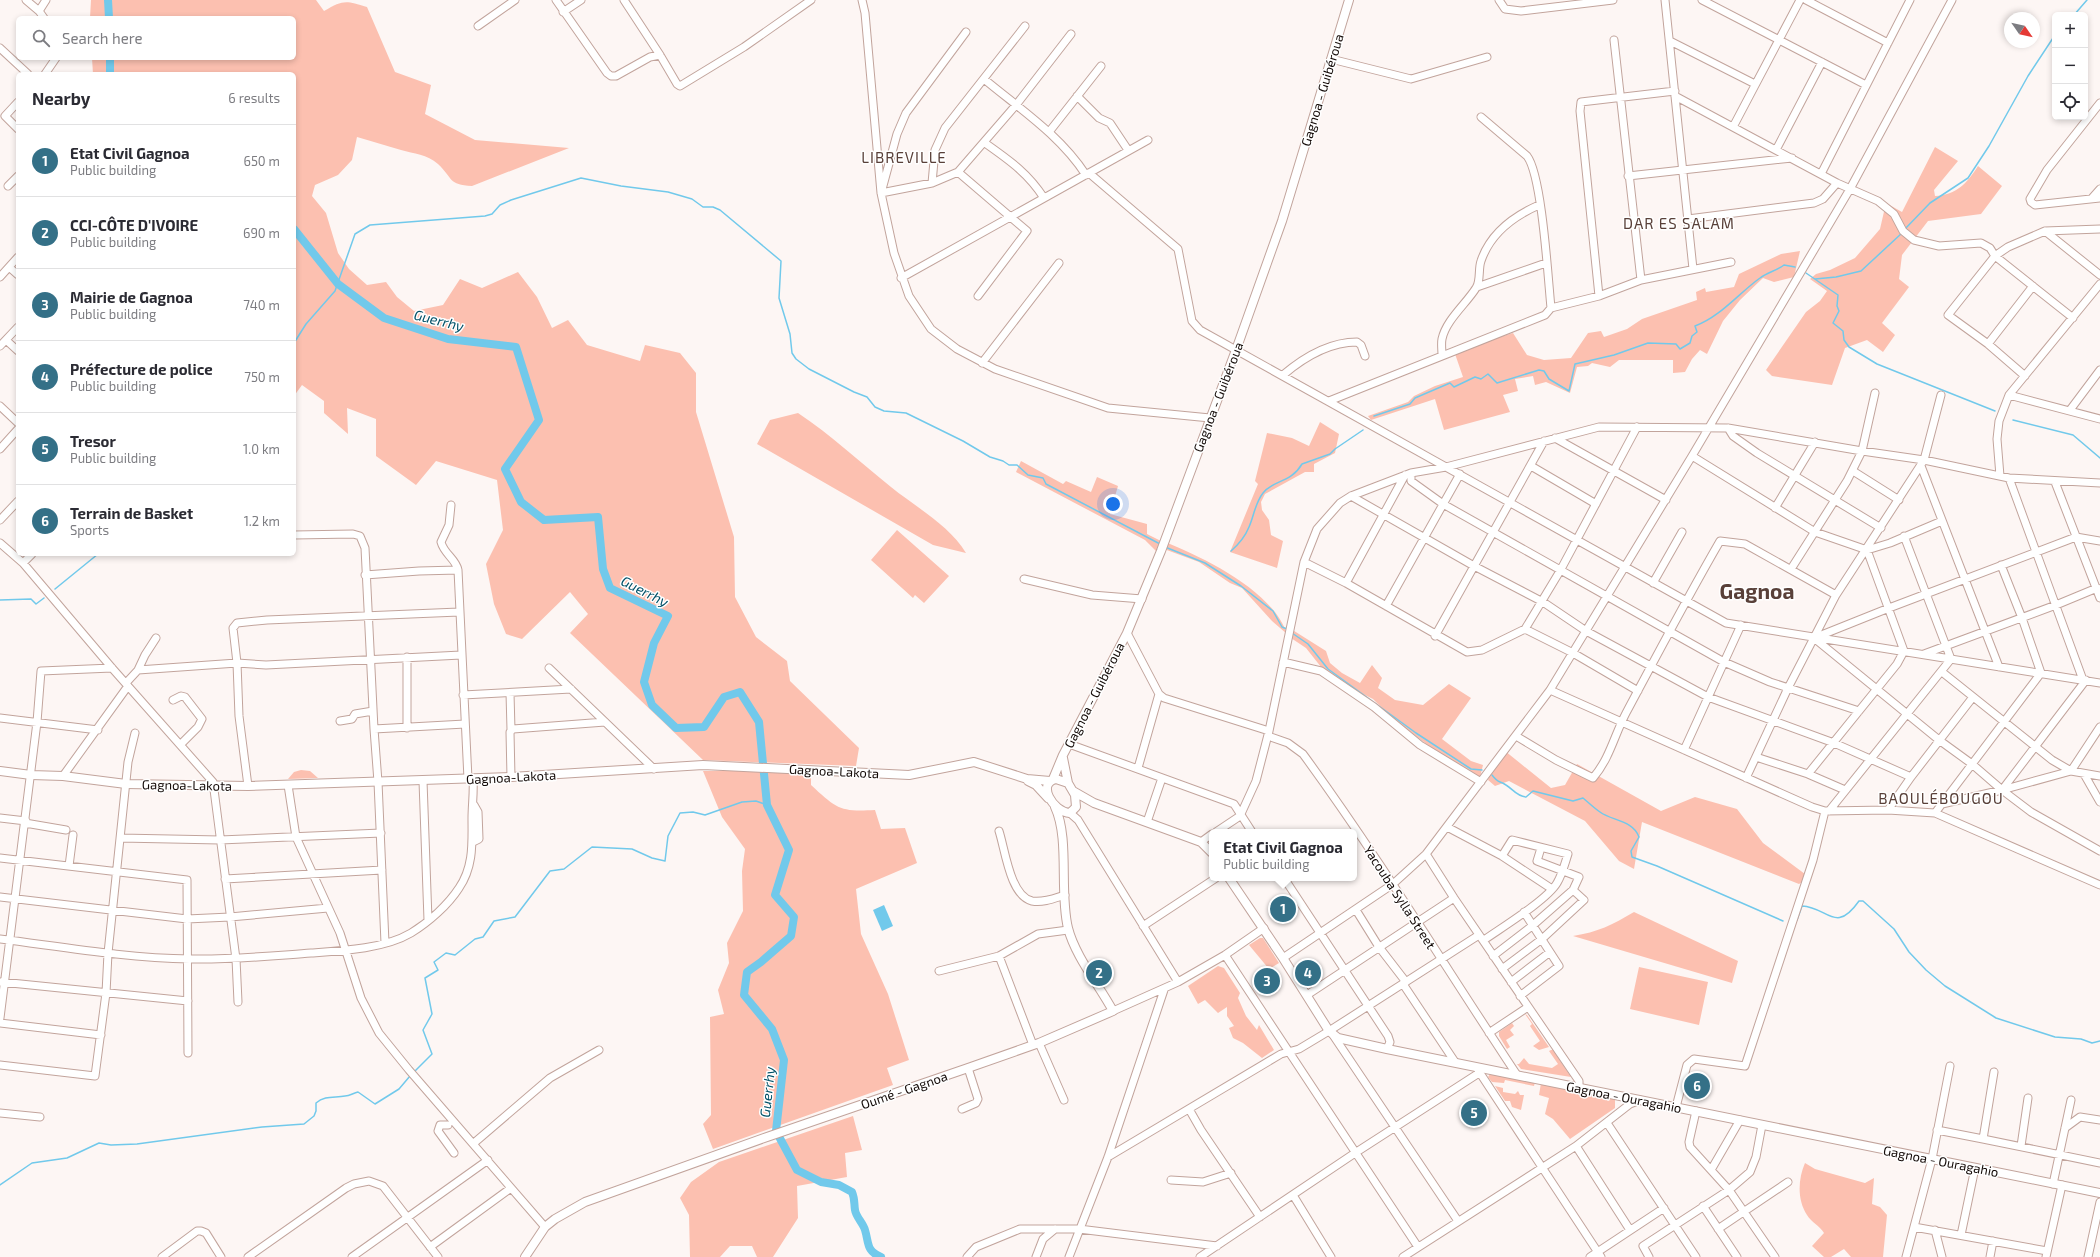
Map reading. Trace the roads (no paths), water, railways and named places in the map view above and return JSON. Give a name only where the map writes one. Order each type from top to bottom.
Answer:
[{"type":"main road","name":"Gagnoa - Guibéroua","points":[[1052,780],[1069,744],[1127,633],[1142,599],[1236,350],[1282,221],[1348,0]]},
{"type":"main road","points":[[1063,757],[1068,783],[1073,791],[1094,803],[1201,842],[1209,850]]},
{"type":"main road","name":"Gagnoa-Lakota","points":[[0,771],[31,775],[64,776],[126,784],[248,786],[471,779],[703,765],[909,775],[974,762],[1032,780],[1052,780]]},
{"type":"main road","name":"Gagnoa-Lakota","points":[[1019,776],[1036,785],[1053,804]]},
{"type":"main road","points":[[1068,783],[1060,779],[1052,780],[1047,790],[1062,825],[1068,930],[1112,1011]]},
{"type":"main road","points":[[1062,825],[1074,809],[1073,791]]},
{"type":"main road","points":[[1053,804],[1062,812],[1094,803]]},
{"type":"main road","points":[[1232,881],[1331,1033]]},
{"type":"main road","name":"Oumé - Gagnoa","points":[[525,1257],[545,1227],[555,1218],[585,1202],[1036,1044],[1112,1011]]},
{"type":"main road","name":"Gagnoa - Ouragahio","points":[[1331,1033],[1387,1049],[1455,1062],[1477,1070],[1517,1075],[2100,1193]]},
{"type":"street","points":[[26,0],[39,10],[43,16]]},
{"type":"street","points":[[39,10],[46,0]]},
{"type":"street","points":[[478,26],[515,0]]},
{"type":"street","points":[[556,0],[607,73],[611,76],[616,76],[650,57],[660,55]]},
{"type":"street","points":[[563,12],[581,0]]},
{"type":"street","points":[[624,0],[677,84],[683,85],[812,0]]},
{"type":"street","points":[[862,0],[881,193],[901,278],[909,296],[931,329],[962,352],[982,363],[1039,385],[1108,408],[1210,418]]},
{"type":"street","points":[[1499,0],[1505,9],[1520,11],[1613,0]]},
{"type":"street","points":[[1665,0],[1693,269]]},
{"type":"street","points":[[1702,0],[1866,85]]},
{"type":"street","points":[[1733,127],[1800,0]]},
{"type":"street","points":[[1806,0],[1888,43]]},
{"type":"street","points":[[1821,174],[1910,0]]},
{"type":"street","points":[[1283,958],[1394,884],[1426,854],[1550,690],[1666,500],[1850,189],[1952,0]]},
{"type":"street","points":[[932,184],[935,150],[945,128],[1024,26]]},
{"type":"street","points":[[881,193],[897,134],[906,113],[966,32]]},
{"type":"street","points":[[881,193],[932,184],[958,172],[985,143],[1071,34]]},
{"type":"street","points":[[1614,40],[1628,176],[1641,280]]},
{"type":"street","points":[[1670,41],[1755,84]]},
{"type":"street","points":[[0,48],[26,72]]},
{"type":"street","points":[[1330,59],[1411,79],[1487,57]]},
{"type":"street","points":[[46,72],[55,60]]},
{"type":"street","points":[[1776,150],[1822,62]]},
{"type":"street","points":[[1049,132],[1101,66]]},
{"type":"street","points":[[984,79],[1049,132],[1069,151],[1087,174],[1178,249],[1192,320],[1195,326],[1726,623],[2100,683]]},
{"type":"street","points":[[1599,296],[1579,106],[1584,100],[1620,96],[1675,94],[1837,183],[1883,205],[1894,214],[1903,232],[1914,240],[1939,246],[1981,243],[1990,248],[1995,256],[2073,318]]},
{"type":"street","points":[[1076,96],[1099,118],[1110,123],[1128,150]]},
{"type":"street","points":[[2100,103],[2047,170],[2030,199],[2031,202],[2036,204],[2096,198],[2100,188]]},
{"type":"street","points":[[16,104],[5,116],[16,127]]},
{"type":"street","points":[[1481,117],[1532,162],[1540,205],[1551,308]]},
{"type":"street","points":[[901,278],[1148,140]]},
{"type":"street","points":[[985,143],[1024,171],[1034,182],[1044,198]]},
{"type":"street","points":[[1628,176],[1792,158]]},
{"type":"street","points":[[958,172],[1027,231],[978,296]]},
{"type":"street","points":[[8,186],[16,178]]},
{"type":"street","points":[[1688,219],[1814,203],[1823,199],[1837,183]]},
{"type":"street","points":[[1442,355],[1442,340],[1446,330],[1477,287],[1480,262],[1497,234],[1526,211],[1540,205]]},
{"type":"street","points":[[2025,376],[1988,344],[1948,315],[1995,256],[2008,247],[2045,231],[2100,229]]},
{"type":"street","points":[[2045,231],[2100,275]]},
{"type":"street","points":[[0,277],[16,259]]},
{"type":"street","points":[[1328,401],[1545,315],[1551,308],[1599,296],[1641,280],[1731,262]]},
{"type":"street","points":[[982,363],[1059,263]]},
{"type":"street","points":[[1477,287],[1546,263]]},
{"type":"street","points":[[9,267],[16,273]]},
{"type":"street","points":[[2000,476],[1997,439],[1999,421],[2010,395],[2100,284]]},
{"type":"street","points":[[1988,344],[2033,286]]},
{"type":"street","points":[[0,346],[16,330]]},
{"type":"street","points":[[6,340],[16,349]]},
{"type":"street","points":[[1283,375],[1293,366],[1319,352],[1351,342],[1357,342],[1361,345],[1365,356]]},
{"type":"street","points":[[2070,410],[2100,370]]},
{"type":"street","points":[[1791,569],[1853,470],[1862,451],[1876,393]]},
{"type":"street","points":[[1746,778],[1788,688],[1836,595],[1867,550],[1922,463],[1941,395]]},
{"type":"street","points":[[2010,395],[2100,419]]},
{"type":"street","points":[[0,406],[16,421]]},
{"type":"street","points":[[1220,829],[1240,816],[1256,781],[1269,733],[1304,562],[1317,529],[1340,503],[1351,496],[1408,474],[1446,467],[1599,427],[1728,428],[1815,442],[2009,478],[2055,482],[2100,483]]},
{"type":"street","points":[[1304,562],[1346,583],[1435,636],[1469,653],[1482,650],[1524,629],[1543,602],[1615,471],[1637,427]]},
{"type":"street","points":[[1728,428],[1733,436],[1835,501],[1881,528]]},
{"type":"street","points":[[0,449],[16,431]]},
{"type":"street","points":[[1555,438],[1666,500]]},
{"type":"street","points":[[1435,636],[1544,441]]},
{"type":"street","points":[[1775,508],[1815,442]]},
{"type":"street","points":[[1692,456],[1814,532],[1867,550],[1942,521]]},
{"type":"street","points":[[1922,463],[1942,521],[1999,667]]},
{"type":"street","points":[[1531,466],[1596,504]]},
{"type":"street","points":[[1853,470],[1899,500]]},
{"type":"street","points":[[1408,474],[1411,481],[1444,504],[1724,662],[1750,675],[1859,711]]},
{"type":"street","points":[[1346,583],[1383,514],[1408,474]]},
{"type":"street","points":[[1386,606],[1460,474]]},
{"type":"street","points":[[2009,478],[2085,680]]},
{"type":"street","points":[[2055,482],[2076,537],[2098,588],[2100,598]]},
{"type":"street","points":[[1351,496],[1474,566],[1543,602],[1586,631],[1708,697],[1834,743],[1910,777]]},
{"type":"street","points":[[0,520],[16,503]]},
{"type":"street","points":[[0,939],[108,953],[188,959],[236,959],[346,951],[385,943],[410,933],[428,920],[460,887],[471,860],[473,842],[472,821],[474,804],[463,696],[458,570],[457,566],[445,552],[441,542],[449,525],[451,505]]},
{"type":"street","points":[[1653,583],[1682,532]]},
{"type":"street","points":[[296,535],[353,534],[360,536],[365,548],[367,617],[381,833],[385,943]]},
{"type":"street","points":[[1904,536],[1951,659]]},
{"type":"street","points":[[1814,638],[2076,537],[2100,541]]},
{"type":"street","points":[[1516,736],[1556,760],[1593,778],[1604,765],[1621,723],[1686,600],[1720,542],[1745,544],[1836,595]]},
{"type":"street","points":[[0,543],[23,563],[112,668],[214,782],[236,959],[238,1002]]},
{"type":"street","points":[[1808,774],[1897,664],[1904,651],[1867,550]]},
{"type":"street","points":[[23,563],[30,556]]},
{"type":"street","points":[[2001,565],[2022,618],[2041,673]]},
{"type":"street","points":[[365,575],[458,570]]},
{"type":"street","points":[[1024,579],[1092,595],[1142,599]]},
{"type":"street","points":[[1923,654],[1985,632],[2098,588]]},
{"type":"street","points":[[248,786],[239,716],[237,663],[233,628],[237,623],[459,612]]},
{"type":"street","points":[[1684,750],[1740,625]]},
{"type":"street","points":[[1524,629],[1573,653],[1638,691]]},
{"type":"street","points":[[1127,633],[1159,694],[1138,768]]},
{"type":"street","points":[[64,776],[98,730],[127,684],[138,670],[145,655],[156,638]]},
{"type":"street","points":[[1814,638],[1876,690],[1972,764],[2002,790],[2031,812],[2100,851]]},
{"type":"street","points":[[138,670],[237,663],[266,665],[461,655]]},
{"type":"street","points":[[407,658],[407,728]]},
{"type":"street","points":[[1676,1107],[1687,1065],[1690,1061],[1694,1060],[1745,1066],[1813,860],[1827,811],[1942,672],[1951,659]]},
{"type":"street","points":[[1283,662],[1321,671],[1374,707],[1420,745],[1481,782]]},
{"type":"street","points":[[0,1018],[2,982],[10,940],[26,822],[41,671],[112,668]]},
{"type":"street","points":[[549,668],[654,769]]},
{"type":"street","points":[[1942,672],[2052,760],[2071,771],[2100,776]]},
{"type":"street","points":[[1935,813],[2041,673]]},
{"type":"street","points":[[2002,790],[2085,680]]},
{"type":"street","points":[[463,696],[571,689]]},
{"type":"street","points":[[1550,690],[1812,807],[1827,811],[1888,810],[1935,813],[2100,885]]},
{"type":"street","points":[[510,693],[511,777]]},
{"type":"street","name":"Yacouba Sylla Street","points":[[1159,694],[1171,701],[1269,733],[1288,743],[1304,754],[1356,829]]},
{"type":"street","points":[[172,700],[181,696],[185,697],[202,719],[198,727],[181,744]]},
{"type":"street","points":[[1888,810],[1910,777],[1973,697]]},
{"type":"street","points":[[340,720],[352,719],[355,714],[360,712],[373,711]]},
{"type":"street","points":[[0,718],[98,730]]},
{"type":"street","points":[[511,730],[605,722]]},
{"type":"street","points":[[374,729],[465,724]]},
{"type":"street","points":[[1942,804],[2002,790],[2071,771],[2100,728]]},
{"type":"street","points":[[0,1065],[95,1076],[106,993],[112,911],[126,784],[135,733]]},
{"type":"street","points":[[1069,744],[1234,804],[1240,816],[1250,829]]},
{"type":"street","points":[[1756,757],[1808,774],[1845,790]]},
{"type":"street","points":[[2084,774],[2100,802]]},
{"type":"street","points":[[1147,822],[1162,778]]},
{"type":"street","points":[[422,781],[428,920]]},
{"type":"street","points":[[288,785],[296,837],[346,951],[361,998],[379,1033],[450,1123],[474,1143],[545,1227]]},
{"type":"street","points":[[1074,809],[1078,820],[1178,982]]},
{"type":"street","points":[[0,818],[66,830]]},
{"type":"street","points":[[1447,827],[1502,856],[1552,889]]},
{"type":"street","points":[[999,831],[1006,850],[1007,869],[1012,879],[1026,898],[1032,901],[1045,901],[1065,895]]},
{"type":"street","name":"Yacouba Sylla Street","points":[[1357,831],[1394,884],[1417,923],[1517,1075]]},
{"type":"street","points":[[120,838],[220,840],[381,833]]},
{"type":"street","points":[[69,866],[73,835]]},
{"type":"street","points":[[1201,842],[1209,836]]},
{"type":"street","points":[[1108,1157],[1287,1052],[1299,1049],[1331,1033],[1368,1007],[1441,960],[1524,912],[1552,889],[1557,883],[1568,854],[1512,840],[1502,856]]},
{"type":"street","points":[[1493,956],[1532,926],[1573,890],[1579,877],[1537,861],[1541,848]]},
{"type":"street","points":[[1426,854],[1493,956],[1579,1081],[1579,1088]]},
{"type":"street","points":[[0,858],[117,873],[187,880],[188,1053]]},
{"type":"street","points":[[225,879],[382,870]]},
{"type":"street","points":[[1143,926],[1211,881]]},
{"type":"street","points":[[1286,881],[1388,1036],[1390,1042],[1387,1049]]},
{"type":"street","points":[[1502,969],[1542,939],[1584,900],[1573,890]]},
{"type":"street","points":[[0,897],[187,919],[230,917],[328,908]]},
{"type":"street","points":[[1307,995],[1454,898]]},
{"type":"street","points":[[1356,910],[1379,947],[1405,983],[1455,1062]]},
{"type":"street","points":[[1520,996],[1559,966],[1524,912]]},
{"type":"street","points":[[1112,1011],[1164,990],[1225,955],[1264,928]]},
{"type":"street","points":[[939,970],[999,956],[1038,934],[1068,930]]},
{"type":"street","points":[[1511,982],[1550,952]]},
{"type":"street","points":[[1225,955],[1287,1052],[1418,1247]]},
{"type":"street","points":[[999,956],[1036,1044],[1064,1100]]},
{"type":"street","points":[[2,982],[188,1001]]},
{"type":"street","points":[[1069,1257],[1108,1157],[1164,990]]},
{"type":"street","points":[[1489,1033],[1528,1007]]},
{"type":"street","points":[[0,1023],[101,1035]]},
{"type":"street","points":[[1331,1033],[1458,1221]]},
{"type":"street","points":[[474,1143],[550,1078],[599,1050]]},
{"type":"street","points":[[1906,1257],[1932,1159],[1950,1066]]},
{"type":"street","points":[[962,1109],[976,1103],[978,1099],[968,1068]]},
{"type":"street","points":[[1200,1257],[1355,1153],[1395,1128],[1477,1070],[1599,1254]]},
{"type":"street","points":[[1983,1138],[1994,1072]]},
{"type":"street","points":[[2021,1146],[2028,1098]]},
{"type":"street","points":[[1406,1256],[1540,1167],[1576,1146],[1630,1104],[1640,1100]]},
{"type":"street","points":[[2053,1184],[2071,1100]]},
{"type":"street","points":[[1189,1109],[1201,1130],[1260,1217]]},
{"type":"street","points":[[1696,1111],[1689,1142],[1690,1147],[1729,1190],[1775,1257]]},
{"type":"street","points":[[0,1113],[40,1117]]},
{"type":"street","points":[[2065,1128],[2080,1117],[2100,1120]]},
{"type":"street","points":[[1711,1170],[1740,1120]]},
{"type":"street","points":[[450,1123],[446,1133],[439,1133],[454,1153]]},
{"type":"street","points":[[1607,1123],[1696,1257]]},
{"type":"street","points":[[1648,1257],[1643,1246],[1729,1190],[1750,1172],[1756,1158],[1762,1125]]},
{"type":"street","points":[[1938,1130],[2100,1163]]},
{"type":"street","points":[[1576,1146],[1630,1230]]},
{"type":"street","points":[[352,1257],[488,1160]]},
{"type":"street","points":[[1961,1235],[1975,1168]]},
{"type":"street","points":[[1171,1180],[1203,1182],[1231,1173]]},
{"type":"street","points":[[248,1257],[354,1184],[369,1182],[383,1186],[438,1257]]},
{"type":"street","points":[[1718,1229],[1788,1182]]},
{"type":"street","points":[[1914,1227],[1993,1241],[2047,1254],[2062,1185]]},
{"type":"street","points":[[430,1247],[511,1188]]},
{"type":"street","points":[[1293,1195],[1331,1257]]},
{"type":"street","points":[[2088,1257],[2100,1202]]},
{"type":"street","points":[[1703,1206],[1736,1257]]},
{"type":"street","points":[[1590,1257],[1599,1254],[1630,1230],[1664,1208]]},
{"type":"street","points":[[967,1257],[976,1246],[1020,1229],[1079,1229],[1217,1246]]},
{"type":"street","points":[[1036,1257],[1043,1239],[1055,1229]]},
{"type":"street","points":[[162,1257],[197,1231],[201,1230],[206,1233],[221,1257]]},
{"type":"street","points":[[1935,1230],[1942,1257]]},
{"type":"street","points":[[1990,1257],[1993,1241]]},
{"type":"water","points":[[884,905],[893,926],[882,931],[873,910]]},
{"type":"waterway","name":"Guerrhy","points":[[108,0],[109,16]]},
{"type":"waterway","points":[[2077,12],[2087,0]]},
{"type":"waterway","points":[[1904,230],[1930,203],[1968,178],[1989,146],[2028,76],[2052,40]]},
{"type":"waterway","name":"Guerrhy","points":[[110,60],[110,72]]},
{"type":"waterway","points":[[296,340],[306,324],[335,291],[355,234],[370,225],[485,216],[492,214],[500,205],[511,200],[581,178],[621,186],[668,192],[692,199],[703,207],[713,207],[720,210],[781,261],[779,298],[790,334],[792,353],[796,359],[809,369],[867,397],[875,407],[884,411],[906,413],[963,441],[990,457],[1003,461],[1009,465],[1017,465],[1028,475],[1043,478],[1046,484],[1160,544]]},
{"type":"waterway","name":"Guerrhy","points":[[296,232],[338,284],[384,318],[448,339],[516,347],[539,420],[505,469],[521,502],[544,520],[598,517],[603,569],[610,588],[668,616],[654,643],[644,682],[652,705],[676,728],[704,727],[724,697],[740,692],[759,722],[767,805],[789,850],[775,895],[794,917],[791,936],[747,972],[744,995],[772,1029],[784,1060],[776,1131],[797,1170],[821,1182],[839,1185],[852,1192],[856,1213],[864,1227],[870,1249],[876,1255],[881,1257]]},
{"type":"waterway","points":[[1815,279],[1836,277],[1861,271],[1902,233]]},
{"type":"waterway","points":[[1374,416],[1410,404],[1415,398],[1450,383],[1454,387],[1475,377],[1481,379],[1488,374],[1497,383],[1539,370],[1544,371],[1549,379],[1569,391],[1575,364],[1614,355],[1648,343],[1676,344],[1680,349],[1690,343],[1692,336],[1697,332],[1695,326],[1713,317],[1760,278],[1784,265],[1795,267]]},
{"type":"waterway","points":[[1806,273],[1838,295],[1837,306],[1839,311],[1833,323],[1843,331],[1844,340],[1849,347],[1877,364],[1995,411]]},
{"type":"waterway","points":[[2013,420],[2073,435],[2100,458]]},
{"type":"waterway","points":[[1231,551],[1246,534],[1258,501],[1267,489],[1293,475],[1302,464],[1330,454],[1363,430]]},
{"type":"waterway","points":[[1165,547],[1205,563],[1241,586],[1273,611],[1282,627],[1287,629]]},
{"type":"waterway","points":[[55,589],[96,556]]},
{"type":"waterway","points":[[0,600],[31,599],[36,604],[44,598]]},
{"type":"waterway","points":[[1292,633],[1308,644],[1328,669],[1416,733],[1471,769],[1482,770]]},
{"type":"waterway","points":[[1492,775],[1497,781],[1506,785],[1517,794],[1526,797],[1533,791],[1573,801],[1583,798],[1600,812],[1627,824],[1636,831],[1639,837],[1631,851],[1632,857],[1657,866],[1783,921]]},
{"type":"waterway","points":[[414,1072],[432,1054],[423,1030],[432,1014],[425,978],[438,970],[434,962],[446,953],[455,955],[475,939],[483,937],[494,921],[515,917],[550,871],[564,869],[592,847],[632,849],[652,858],[665,861],[668,836],[680,813],[693,812],[705,815],[742,802],[756,801],[767,805]]},
{"type":"waterway","points":[[1797,920],[1802,906],[1811,907],[1831,917],[1837,918],[1844,916],[1851,911],[1859,901],[1863,901],[1894,929],[1909,952],[1926,970],[1945,986],[1996,1018],[2055,1037],[2081,1039],[2092,1043],[2100,1041]]},
{"type":"waterway","points":[[0,1185],[32,1163],[67,1158],[99,1143],[111,1145],[137,1144],[262,1127],[304,1124],[314,1116],[316,1111],[316,1103],[319,1100],[330,1097],[347,1096],[358,1092],[375,1104],[399,1089],[410,1076]]},
{"type":"place","name":"Etat Civil Gagnoa","points":[[1283,909]]},
{"type":"place","name":"CCI-CÔTE D'IVOIRE","points":[[1099,973]]},
{"type":"place","name":"Préfecture de police","points":[[1308,973]]},
{"type":"place","name":"Mairie de Gagnoa","points":[[1267,981]]},
{"type":"place","name":"Terrain de Basket","points":[[1697,1086]]},
{"type":"place","name":"Tresor","points":[[1474,1113]]},
{"type":"district","name":"LIBREVILLE","points":[[904,157]]},
{"type":"district","name":"DAR ES SALAM","points":[[1679,223]]},
{"type":"district","name":"Gagnoa","points":[[1757,590]]},
{"type":"district","name":"BAOULÉBOUGOU","points":[[1941,798]]}]
